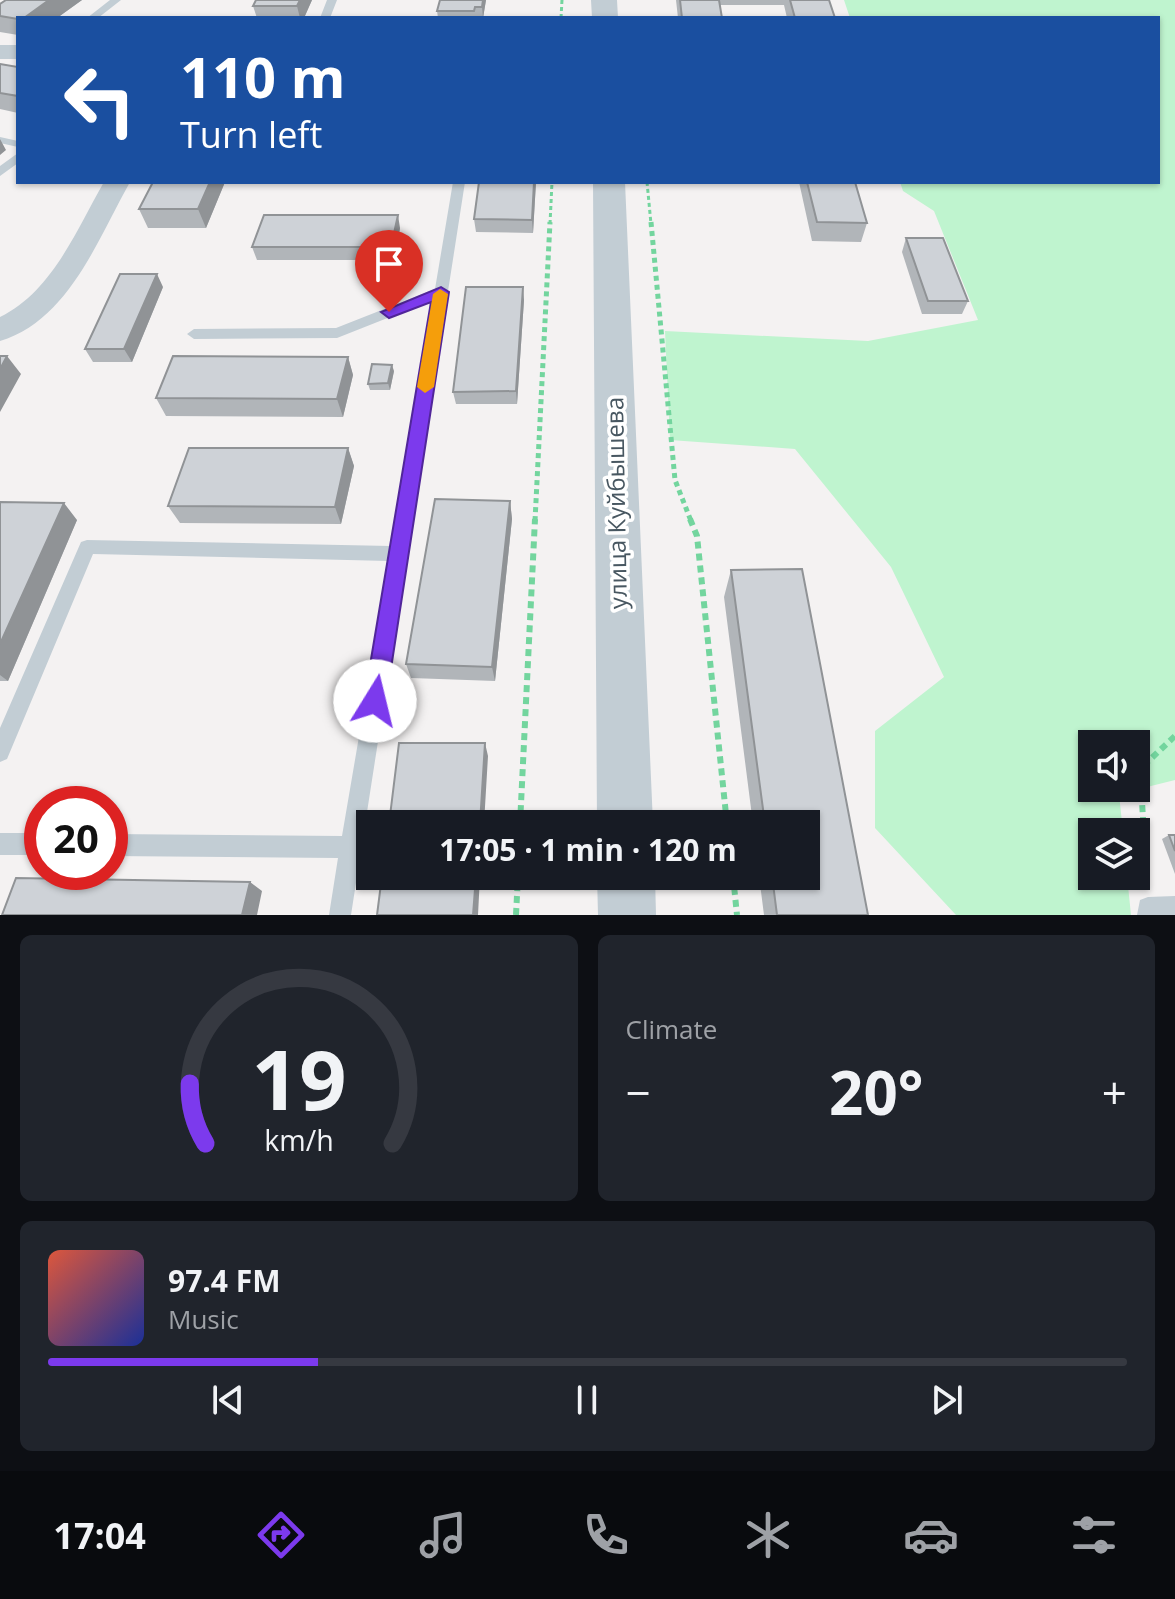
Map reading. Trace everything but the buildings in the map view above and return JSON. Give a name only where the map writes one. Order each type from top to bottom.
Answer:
[{"type":"street","points":[[0,330],[19,323],[45,302],[116,184]]},
{"type":"street","name":"улица Куйбышева","points":[[609,184],[625,810]]},
{"type":"street","points":[[626,890],[627,915]]},
{"type":"lane","points":[[95,16],[116,0]]},
{"type":"lane","points":[[0,172],[16,159]]},
{"type":"lane","points":[[340,915],[459,184]]},
{"type":"lane","points":[[194,334],[337,333],[441,292]]},
{"type":"lane","points":[[0,752],[87,547],[398,554]]},
{"type":"lane","points":[[0,844],[24,844]]},
{"type":"lane","points":[[128,845],[351,847]]},
{"type":"lane","points":[[1148,912],[1175,907]]},
{"type":"path","points":[[521,810],[552,184]]},
{"type":"path","points":[[647,184],[675,480],[697,536],[726,810]]},
{"type":"path","points":[[1148,912],[1140,769],[1175,736]]},
{"type":"path","points":[[516,915],[517,890]]},
{"type":"path","points":[[734,890],[737,915]]},
{"type":"green space","points":[[844,0],[1175,0],[1175,780],[1150,786],[1150,730],[1078,730],[1078,802],[1120,802],[1122,818],[1078,818],[1078,890],[1128,890],[1131,915],[956,915],[875,828],[875,731],[944,677],[891,567],[795,449],[670,440],[665,331],[868,341],[978,320],[934,211],[903,191],[901,184],[1160,184],[1160,16],[849,16]]},
{"type":"slow traffic","points":[[425,387],[440,294]]},
{"type":"route","points":[[375,701],[441,292],[389,312]]}]
